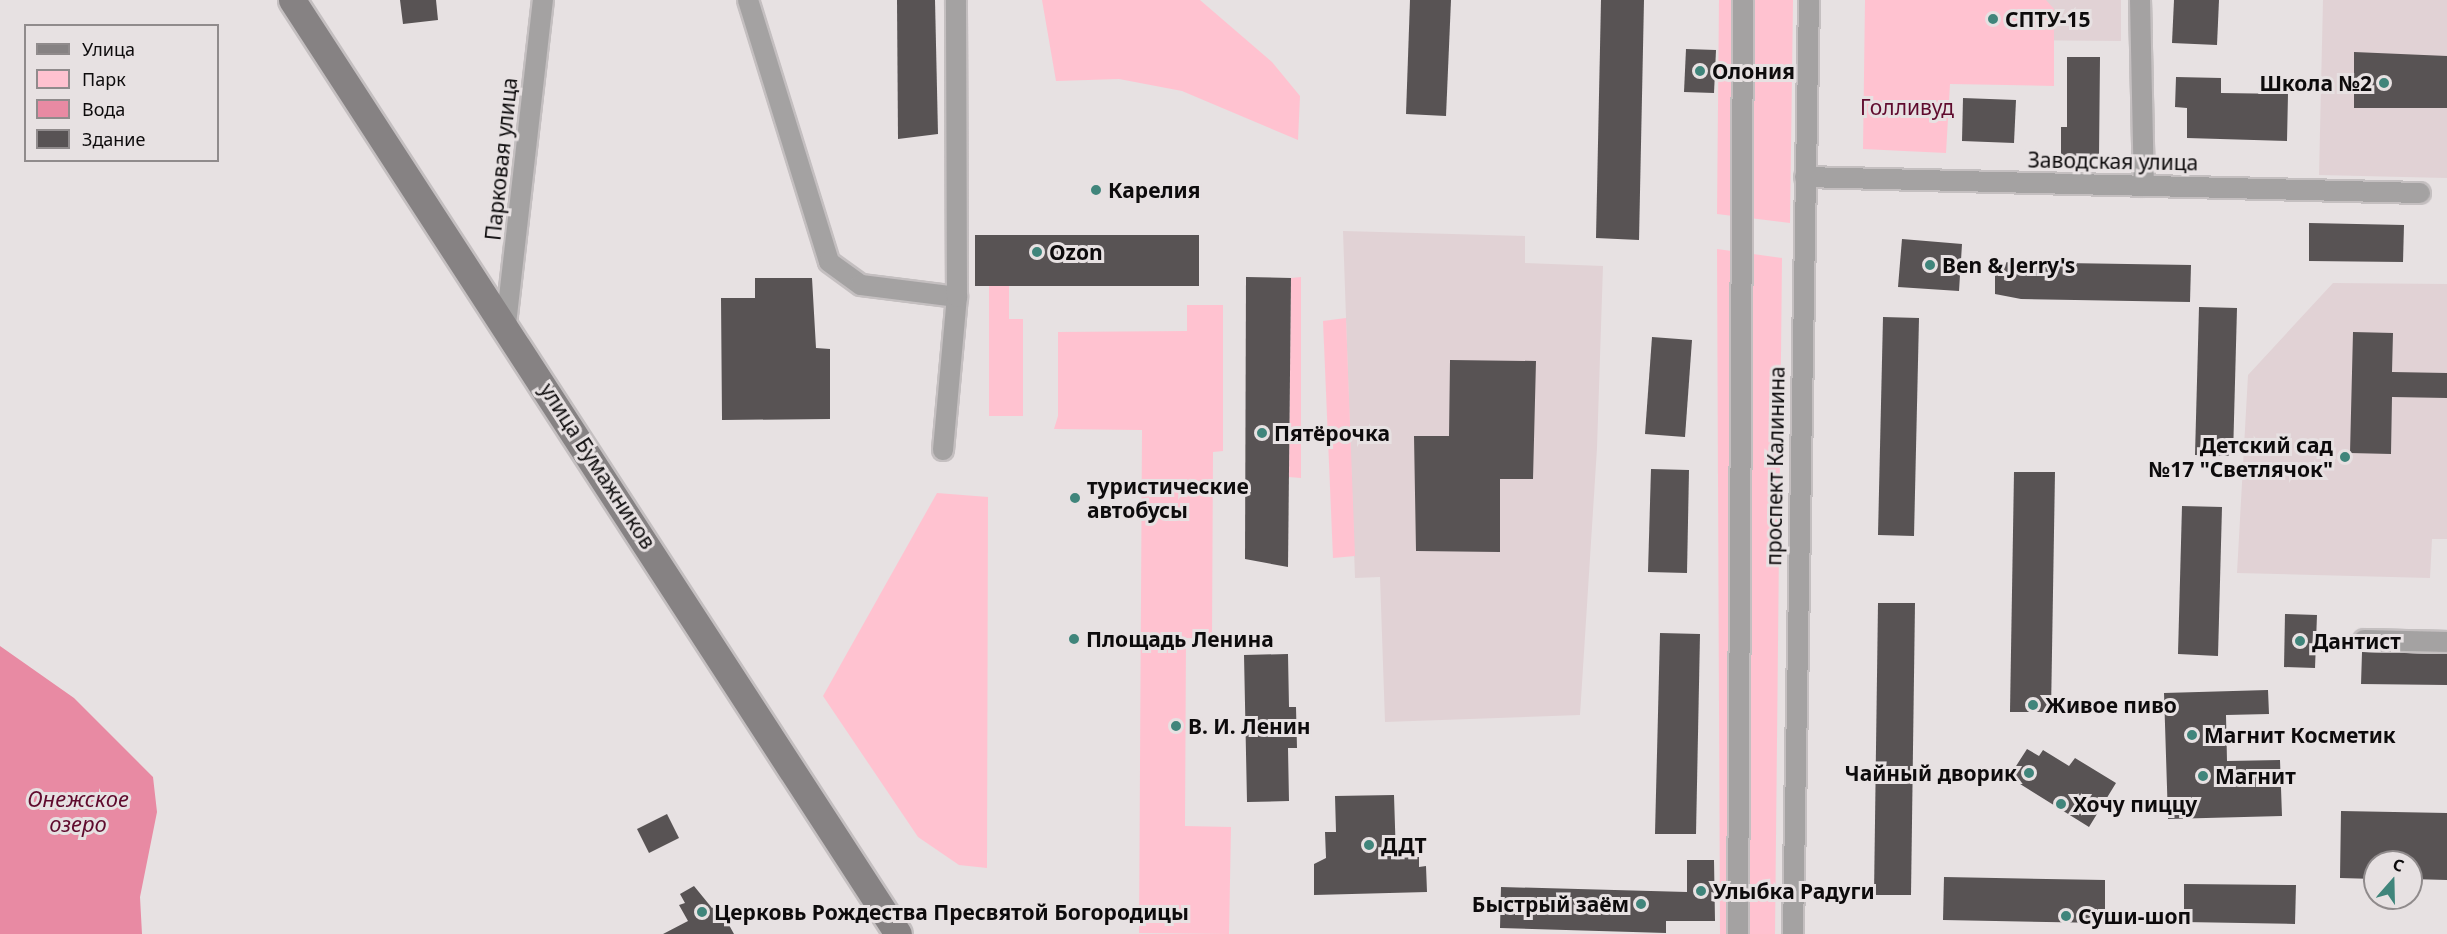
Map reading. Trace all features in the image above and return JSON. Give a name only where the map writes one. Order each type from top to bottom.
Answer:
[{"type":"street","name":"улица Бумажников","points":[[292,0],[506,324],[772,747],[898,934]]},
{"type":"street","name":"Парковая улица","points":[[506,324],[543,0]]},
{"type":"street","points":[[748,0],[829,262],[861,285],[957,297]]},
{"type":"street","points":[[943,450],[957,297],[956,0]]},
{"type":"street","points":[[1738,934],[1743,0]]},
{"type":"street","name":"проспект Калинина","points":[[1793,934],[1809,0]]},
{"type":"street","points":[[2140,0],[2144,186]]},
{"type":"street","name":"Заводская улица","points":[[1805,177],[2420,193]]},
{"type":"street","points":[[2364,640],[2447,642]]},
{"type":"shaded area","name":"СПТУ-15","points":[[1866,0],[2121,0],[2121,41],[1865,39]]},
{"type":"shaded area","name":"Школа №2","points":[[2323,0],[2447,0],[2447,178],[2319,175]]},
{"type":"shaded area","points":[[1343,231],[1525,236],[1525,263],[1603,266],[1597,448],[1580,715],[1385,722],[1380,577],[1355,578]]},
{"type":"shaded area","name":"Детский сад №17 \"Светлячок\"","points":[[2333,283],[2447,284],[2447,539],[2432,539],[2430,578],[2237,573],[2248,375]]},
{"type":"green space","points":[[1042,0],[1200,0],[1272,62],[1300,96],[1298,140],[1182,91],[1119,79],[1056,81]]},
{"type":"green space","points":[[1719,0],[1793,0],[1790,223],[1717,214]]},
{"type":"green space","name":"Голливуд","points":[[1865,0],[2046,0],[2054,9],[2054,86],[1950,84],[1946,153],[1863,149]]},
{"type":"green space","points":[[1717,249],[1782,258],[1775,934],[1720,934]]},
{"type":"green space","points":[[1301,277],[1301,478],[1289,477],[1291,278]]},
{"type":"green space","points":[[989,286],[1009,286],[1009,319],[1023,319],[1023,416],[989,416]]},
{"type":"green space","points":[[1187,305],[1223,305],[1223,451],[1213,452],[1212,639],[1186,638],[1185,826],[1231,827],[1229,934],[1139,933],[1142,430],[1054,429],[1058,416],[1058,332],[1187,331]]},
{"type":"green space","points":[[1346,318],[1355,556],[1333,558],[1323,321]]},
{"type":"green space","points":[[937,493],[988,497],[987,868],[959,865],[918,837],[823,696]]},
{"type":"water","name":"Онежское озеро","points":[[0,646],[74,698],[153,777],[157,812],[140,897],[142,934],[0,934]]},
{"type":"building","points":[[400,0],[436,0],[438,20],[403,24]]},
{"type":"building","points":[[897,0],[935,0],[938,134],[898,139]]},
{"type":"building","points":[[1410,0],[1451,0],[1446,116],[1406,114]]},
{"type":"building","points":[[1601,0],[1644,0],[1639,240],[1596,238]]},
{"type":"building","points":[[2174,0],[2219,0],[2217,45],[2172,43]]},
{"type":"building","name":"Олония","points":[[1686,49],[1716,50],[1714,93],[1684,92]]},
{"type":"building","points":[[2354,52],[2447,56],[2447,108],[2354,108]]},
{"type":"building","points":[[2067,57],[2100,57],[2099,156],[2061,156],[2061,127],[2067,127]]},
{"type":"building","points":[[2176,77],[2221,78],[2221,93],[2288,94],[2287,141],[2187,138],[2187,108],[2175,107]]},
{"type":"building","points":[[1963,98],[2016,100],[2014,143],[1962,141]]},
{"type":"building","points":[[2309,223],[2404,225],[2403,262],[2309,261]]},
{"type":"building","points":[[975,235],[1199,235],[1199,286],[975,286]]},
{"type":"building","name":"Ben & Jerry's","points":[[1902,239],[1962,244],[1959,291],[1898,287]]},
{"type":"building","points":[[1995,262],[2191,265],[2190,302],[2021,299],[1995,294]]},
{"type":"building","points":[[1246,277],[1291,278],[1288,567],[1245,559]]},
{"type":"building","points":[[755,278],[812,278],[816,348],[830,349],[830,419],[722,420],[721,298],[755,298]]},
{"type":"building","points":[[2199,307],[2237,308],[2233,456],[2195,455]]},
{"type":"building","points":[[1883,317],[1919,318],[1914,536],[1878,535]]},
{"type":"building","points":[[2353,332],[2393,333],[2392,372],[2447,373],[2447,398],[2392,397],[2391,454],[2350,453]]},
{"type":"building","points":[[1652,337],[1692,340],[1685,437],[1645,434]]},
{"type":"building","points":[[1450,360],[1536,361],[1533,479],[1500,479],[1500,552],[1416,551],[1414,436],[1449,436]]},
{"type":"building","points":[[1651,469],[1689,470],[1687,573],[1648,572]]},
{"type":"building","points":[[2014,472],[2055,472],[2051,712],[2010,712]]},
{"type":"building","points":[[2182,506],[2222,507],[2218,656],[2178,654]]},
{"type":"building","points":[[1878,603],[1915,603],[1911,895],[1874,895]]},
{"type":"building","name":"Дантист","points":[[2285,614],[2317,615],[2315,668],[2284,667]]},
{"type":"building","points":[[1660,633],[1700,634],[1696,834],[1655,834]]},
{"type":"building","points":[[2362,652],[2447,654],[2447,685],[2361,684]]},
{"type":"building","points":[[1288,654],[1289,707],[1296,707],[1297,748],[1288,748],[1289,801],[1247,802],[1244,655]]},
{"type":"building","points":[[2268,690],[2269,714],[2226,715],[2227,761],[2280,760],[2282,816],[2168,819],[2164,693]]},
{"type":"building","points":[[2027,749],[2039,756],[2043,750],[2069,766],[2075,758],[2116,783],[2089,827],[2009,777]]},
{"type":"building","name":"ДДТ","points":[[1394,795],[1396,858],[1419,857],[1419,867],[1426,866],[1427,892],[1314,895],[1314,864],[1326,858],[1325,832],[1336,832],[1335,796]]},
{"type":"building","points":[[2341,811],[2447,813],[2447,880],[2423,879],[2423,850],[2363,850],[2363,879],[2340,878]]},
{"type":"building","points":[[667,814],[679,838],[649,853],[637,829]]},
{"type":"building","points":[[1687,860],[1714,860],[1715,921],[1666,921],[1666,933],[1500,928],[1501,887],[1687,892]]},
{"type":"building","points":[[1944,877],[2105,880],[2105,923],[1943,920]]},
{"type":"building","points":[[2184,884],[2296,885],[2295,924],[2184,922]]},
{"type":"building","name":"Церковь Рождества Пресвятой Богородицы","points":[[694,886],[712,908],[718,905],[734,934],[663,934],[688,921],[679,905],[685,903],[680,894]]},
{"type":"place","name":"СПТУ-15","points":[[1993,19]]},
{"type":"place","name":"Олония","points":[[1700,71]]},
{"type":"place","name":"Школа №2","points":[[2384,83]]},
{"type":"place","name":"Карелия","points":[[1096,190]]},
{"type":"place","name":"Ozon","points":[[1037,252]]},
{"type":"place","name":"Ben & Jerry's","points":[[1930,265]]},
{"type":"place","name":"Пятёрочка","points":[[1262,433]]},
{"type":"place","name":"Детский сад №17 \"Светлячок\"","points":[[2345,457]]},
{"type":"place","name":"туристические автобусы","points":[[1075,498]]},
{"type":"place","name":"Площадь Ленина","points":[[1074,639]]},
{"type":"place","name":"Дантист","points":[[2300,641]]},
{"type":"place","name":"Живое пиво","points":[[2033,705]]},
{"type":"place","name":"В. И. Ленин","points":[[1176,726]]},
{"type":"place","name":"Магнит Косметик","points":[[2192,735]]},
{"type":"place","name":"Чайный дворик","points":[[2029,773]]},
{"type":"place","name":"Магнит","points":[[2203,776]]},
{"type":"place","name":"Хочу пиццу","points":[[2061,804]]},
{"type":"place","name":"ДДТ","points":[[1369,845]]},
{"type":"place","name":"Улыбка Радуги","points":[[1701,891]]},
{"type":"place","name":"Быстрый заём","points":[[1641,904]]},
{"type":"place","name":"Церковь Рождества Пресвятой Богородицы","points":[[702,912]]},
{"type":"place","name":"Суши-шоп","points":[[2066,916]]}]
